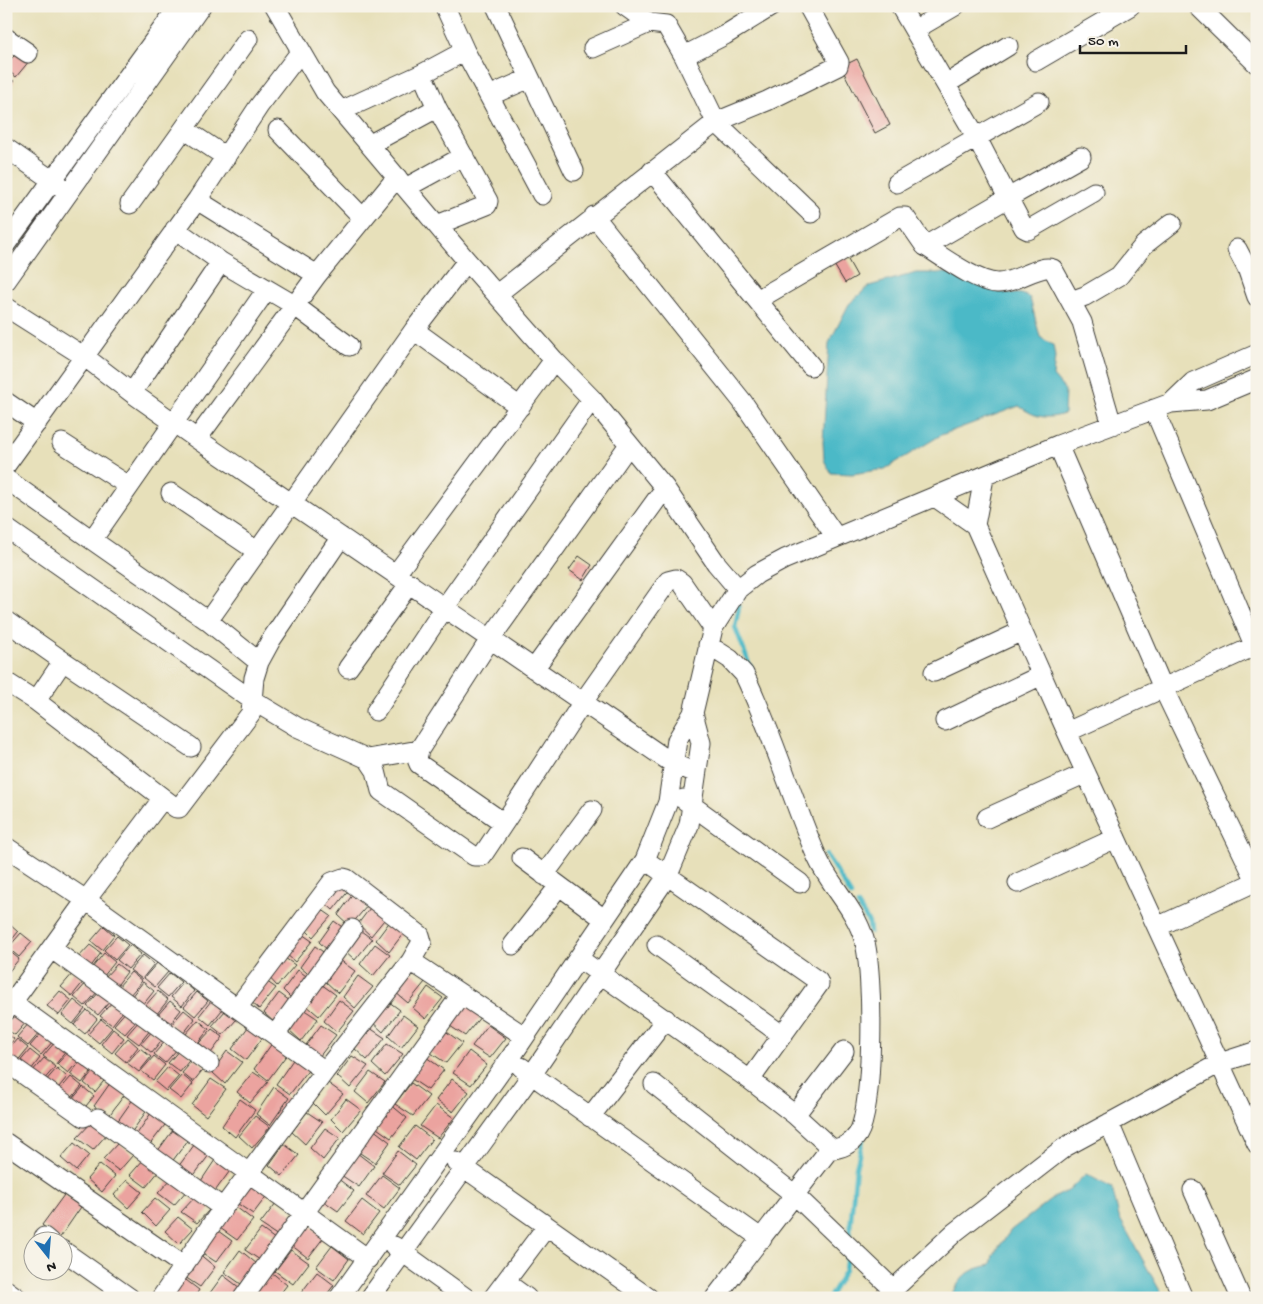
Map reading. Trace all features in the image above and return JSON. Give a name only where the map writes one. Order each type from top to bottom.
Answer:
[{"type":"street","points":[[6,281],[60,186],[179,6]]},
{"type":"street","points":[[6,244],[60,186],[201,6]]},
{"type":"street","points":[[275,6],[325,92],[404,181],[467,261],[554,360],[592,399],[628,446],[665,488],[736,592]]},
{"type":"street","points":[[496,6],[574,171]]},
{"type":"street","points":[[625,6],[649,23],[666,25],[684,56],[716,122],[811,213]]},
{"type":"street","points":[[684,56],[725,35],[772,6]]},
{"type":"street","points":[[497,294],[716,122],[767,101],[838,66],[839,62],[808,6]]},
{"type":"street","points":[[900,6],[946,84],[1024,228],[1028,230],[1094,192]]},
{"type":"street","points":[[914,30],[955,6]]},
{"type":"street","points":[[1036,61],[1130,6]]},
{"type":"street","points":[[1198,6],[1257,64]]},
{"type":"street","points":[[446,7],[464,51],[542,195]]},
{"type":"street","points":[[592,48],[649,23]]},
{"type":"street","points":[[6,38],[28,53]]},
{"type":"street","points":[[130,204],[248,39]]},
{"type":"street","points":[[946,84],[1008,46]]},
{"type":"street","points":[[6,465],[85,357],[174,229],[198,200],[260,106],[301,51]]},
{"type":"street","points":[[341,111],[422,74],[464,51]]},
{"type":"street","points":[[422,74],[437,108],[488,203],[437,225]]},
{"type":"street","points":[[489,96],[530,78]]},
{"type":"street","points":[[897,183],[1039,102]]},
{"type":"street","points":[[376,141],[437,108]]},
{"type":"street","points":[[184,129],[226,157]]},
{"type":"street","points":[[278,130],[363,218]]},
{"type":"street","points":[[6,148],[60,186]]},
{"type":"street","points":[[197,439],[316,275],[363,218],[404,181],[464,156]]},
{"type":"street","points":[[924,246],[1081,158]]},
{"type":"street","points":[[652,171],[811,366]]},
{"type":"street","points":[[198,200],[316,275]]},
{"type":"street","points":[[594,216],[742,401],[836,537]]},
{"type":"street","points":[[758,300],[900,217],[905,217],[924,246],[968,272],[994,283],[1006,283],[1044,268],[1052,269],[1082,322],[1112,425]]},
{"type":"street","points":[[1071,301],[1085,296],[1119,276],[1144,245],[1172,223]]},
{"type":"street","points":[[174,229],[222,262],[294,305],[349,346]]},
{"type":"street","points":[[1236,249],[1247,268],[1257,297]]},
{"type":"street","points":[[208,621],[414,330],[467,261]]},
{"type":"street","points":[[132,394],[222,262]]},
{"type":"street","points":[[92,540],[267,289]]},
{"type":"street","points":[[6,307],[85,357],[132,394],[174,421],[197,439],[672,763],[696,773]]},
{"type":"street","points":[[414,330],[520,406]]},
{"type":"street","points":[[1162,406],[1193,382],[1256,357]]},
{"type":"street","points":[[348,668],[403,578],[520,406],[554,360]]},
{"type":"street","points":[[339,1298],[509,1060],[644,860],[668,802],[672,763],[677,740],[693,712],[712,632],[736,592],[757,574],[836,537],[984,478],[1058,445],[1162,406],[1207,400],[1257,378]]},
{"type":"street","points":[[376,711],[445,607],[592,399]]},
{"type":"street","points":[[6,402],[37,423]]},
{"type":"street","points":[[1067,732],[1256,648],[1162,406]]},
{"type":"street","points":[[62,443],[129,486]]},
{"type":"street","points":[[1058,445],[1163,688],[1256,882],[1157,927]]},
{"type":"street","points":[[504,823],[424,769],[417,759],[419,750],[491,638],[628,446]]},
{"type":"street","points":[[976,525],[984,478]]},
{"type":"street","points":[[6,479],[208,621],[259,662]]},
{"type":"street","points":[[534,669],[665,488]]},
{"type":"street","points":[[171,493],[257,551]]},
{"type":"street","points":[[935,496],[976,525],[1067,732],[1257,1144]]},
{"type":"street","points":[[6,528],[252,700],[297,728],[368,759],[376,771],[381,791],[477,857],[482,856],[583,702],[668,581],[676,579],[682,584],[730,659],[744,674],[817,856],[857,920],[865,941],[871,1011],[871,1043],[865,1105],[859,1133],[842,1148],[829,1150],[716,1298]]},
{"type":"street","points":[[6,682],[36,701],[176,808],[182,806],[250,713],[254,678],[259,662],[341,537]]},
{"type":"street","points":[[6,621],[191,747]]},
{"type":"street","points":[[934,672],[1022,631]]},
{"type":"street","points":[[36,701],[63,661]]},
{"type":"street","points":[[945,720],[1042,675]]},
{"type":"street","points":[[370,1298],[533,1073],[668,875],[689,825],[701,743],[693,712]]},
{"type":"street","points":[[368,759],[419,750]]},
{"type":"street","points":[[988,818],[1086,773]]},
{"type":"street","points":[[670,790],[800,883]]},
{"type":"street","points":[[163,798],[8,1004],[368,1259]]},
{"type":"street","points":[[513,945],[592,810]]},
{"type":"street","points":[[1018,882],[1116,838]]},
{"type":"street","points":[[6,847],[86,900],[325,1071]]},
{"type":"street","points":[[522,858],[604,920]]},
{"type":"street","points":[[644,860],[816,978],[819,984],[750,1080]]},
{"type":"street","points":[[161,1298],[223,1208],[325,1071],[411,961],[422,942],[420,935],[347,879],[337,879],[332,882],[237,1008]]},
{"type":"street","points":[[275,1035],[352,929]]},
{"type":"street","points":[[657,945],[782,1035]]},
{"type":"street","points":[[52,948],[209,1063]]},
{"type":"street","points":[[578,958],[750,1080],[828,1144],[829,1150]]},
{"type":"street","points":[[411,961],[524,1036]]},
{"type":"street","points":[[243,1298],[303,1212],[461,995]]},
{"type":"street","points":[[590,1117],[666,1019]]},
{"type":"street","points":[[795,1115],[844,1051]]},
{"type":"street","points":[[654,1084],[795,1195],[888,1294],[955,1232],[1065,1147],[1220,1063],[1257,1051]]},
{"type":"street","points":[[509,1060],[533,1073],[590,1117],[762,1239]]},
{"type":"street","points":[[6,1062],[91,1117],[223,1208]]},
{"type":"street","points":[[1109,1123],[1183,1298]]},
{"type":"street","points":[[6,1143],[184,1266]]},
{"type":"street","points":[[444,1153],[649,1298]]},
{"type":"street","points":[[1193,1190],[1240,1298]]},
{"type":"street","points":[[493,1298],[547,1226]]},
{"type":"street","points":[[382,1238],[466,1298]]},
{"type":"street","points":[[72,1257],[130,1298]]},
{"type":"street","points":[[505,1282],[527,1298]]},
{"type":"street","points":[[6,1290],[17,1298]]},
{"type":"water","points":[[916,273],[963,273],[995,292],[1022,294],[1030,298],[1040,337],[1053,345],[1055,357],[1053,376],[1065,390],[1064,414],[1051,417],[1040,416],[1030,413],[1019,406],[941,435],[885,469],[852,474],[831,473],[824,460],[823,442],[829,343],[849,304],[869,286]]},
{"type":"water","points":[[1086,1174],[1112,1188],[1119,1217],[1164,1298],[946,1298],[950,1296],[966,1274],[991,1265],[993,1255],[1011,1230],[1053,1198],[1068,1191]]},
{"type":"building","points":[[18,52],[30,60],[16,77],[6,69],[6,64]]},
{"type":"building","points":[[857,59],[890,125],[875,133],[841,67]]},
{"type":"building","points":[[6,76],[14,81],[6,94]]},
{"type":"building","points":[[843,251],[857,276],[845,283],[830,258]]},
{"type":"building","points":[[579,556],[592,565],[583,580],[569,570]]},
{"type":"building","points":[[337,880],[350,889],[333,910],[322,900]]},
{"type":"building","points":[[353,894],[368,905],[350,926],[338,915]]},
{"type":"building","points":[[373,904],[388,915],[371,936],[358,924]]},
{"type":"building","points":[[318,907],[331,916],[313,937],[303,927]]},
{"type":"building","points":[[391,920],[406,930],[389,952],[376,940]]},
{"type":"building","points":[[334,921],[349,932],[331,953],[319,942]]},
{"type":"building","points":[[8,923],[18,932],[6,947],[6,925]]},
{"type":"building","points":[[104,926],[114,935],[102,950],[91,941]]},
{"type":"building","points":[[357,928],[372,939],[355,960],[342,948]]},
{"type":"building","points":[[299,932],[312,941],[295,962],[284,952]]},
{"type":"building","points":[[21,933],[32,942],[19,957],[8,948]]},
{"type":"building","points":[[117,936],[128,945],[115,960],[104,950]]},
{"type":"building","points":[[375,944],[390,955],[373,976],[360,964]]},
{"type":"building","points":[[90,945],[101,953],[89,969],[77,959]]},
{"type":"building","points":[[130,945],[141,954],[128,969],[117,960]]},
{"type":"building","points":[[315,946],[330,957],[313,978],[300,967]]},
{"type":"building","points":[[8,950],[19,959],[6,975],[6,953]]},
{"type":"building","points":[[104,953],[115,962],[103,977],[92,968]]},
{"type":"building","points":[[143,955],[154,964],[142,979],[130,970]]},
{"type":"building","points":[[282,956],[295,965],[277,986],[267,975]]},
{"type":"building","points":[[340,960],[355,971],[338,993],[325,981]]},
{"type":"building","points":[[157,963],[168,972],[155,987],[144,978]]},
{"type":"building","points":[[117,964],[127,972],[115,988],[104,978]]},
{"type":"building","points":[[298,970],[313,981],[295,1002],[283,990]]},
{"type":"building","points":[[410,971],[425,982],[408,1003],[395,992]]},
{"type":"building","points":[[74,972],[84,981],[72,996],[61,987]]},
{"type":"building","points":[[131,972],[142,981],[129,996],[118,987]]},
{"type":"building","points":[[170,973],[181,982],[168,997],[157,988]]},
{"type":"building","points":[[358,976],[373,987],[355,1008],[343,997]]},
{"type":"building","points":[[263,979],[276,988],[259,1009],[248,999]]},
{"type":"building","points":[[87,982],[98,991],[85,1006],[74,997]]},
{"type":"building","points":[[143,982],[154,991],[142,1006],[131,997]]},
{"type":"building","points":[[184,982],[194,991],[182,1006],[171,997]]},
{"type":"building","points":[[321,984],[336,995],[319,1016],[306,1005]]},
{"type":"building","points":[[428,987],[443,998],[426,1019],[413,1008]]},
{"type":"building","points":[[60,991],[71,1000],[59,1015],[47,1006]]},
{"type":"building","points":[[100,991],[111,1000],[98,1015],[87,1006]]},
{"type":"building","points":[[158,991],[168,1000],[156,1015],[145,1006]]},
{"type":"building","points":[[197,992],[208,1001],[195,1016],[184,1007]]},
{"type":"building","points":[[279,993],[294,1004],[277,1025],[264,1013]]},
{"type":"building","points":[[385,999],[400,1010],[383,1032],[370,1020]]},
{"type":"building","points":[[74,1000],[85,1009],[73,1024],[62,1015]]},
{"type":"building","points":[[339,1000],[354,1011],[337,1032],[324,1021]]},
{"type":"building","points":[[113,1001],[124,1010],[112,1025],[100,1016]]},
{"type":"building","points":[[170,1001],[181,1010],[169,1025],[157,1016]]},
{"type":"building","points":[[211,1001],[222,1010],[210,1025],[199,1016]]},
{"type":"building","points":[[463,1003],[481,1016],[465,1036],[447,1024]]},
{"type":"building","points":[[303,1009],[318,1019],[301,1041],[288,1029]]},
{"type":"building","points":[[87,1010],[97,1019],[85,1034],[74,1025]]},
{"type":"building","points":[[127,1010],[138,1019],[125,1034],[114,1025]]},
{"type":"building","points":[[184,1010],[195,1019],[183,1034],[171,1025]]},
{"type":"building","points":[[225,1011],[236,1020],[223,1035],[212,1026]]},
{"type":"building","points":[[16,1012],[27,1021],[15,1035],[6,1029],[6,1024]]},
{"type":"building","points":[[403,1015],[418,1026],[401,1048],[388,1036]]},
{"type":"building","points":[[101,1019],[112,1028],[99,1043],[88,1034]]},
{"type":"building","points":[[140,1020],[151,1029],[139,1044],[127,1035]]},
{"type":"building","points":[[198,1020],[209,1029],[197,1044],[185,1035]]},
{"type":"building","points":[[30,1022],[41,1031],[28,1046],[17,1037]]},
{"type":"building","points":[[251,1023],[266,1033],[246,1060],[232,1049]]},
{"type":"building","points":[[321,1025],[336,1035],[319,1057],[306,1045]]},
{"type":"building","points":[[488,1025],[506,1038],[490,1058],[472,1046]]},
{"type":"building","points":[[370,1028],[385,1038],[367,1060],[354,1048]]},
{"type":"building","points":[[113,1029],[124,1038],[112,1053],[101,1044]]},
{"type":"building","points":[[154,1029],[164,1038],[152,1053],[141,1044]]},
{"type":"building","points":[[212,1029],[223,1037],[211,1053],[199,1043]]},
{"type":"building","points":[[444,1030],[462,1043],[446,1063],[428,1051]]},
{"type":"building","points":[[43,1031],[54,1040],[41,1055],[30,1046]]},
{"type":"building","points":[[6,1033],[14,1039],[6,1049]]},
{"type":"building","points":[[128,1038],[138,1047],[126,1062],[115,1053]]},
{"type":"building","points":[[17,1039],[28,1048],[16,1063],[6,1055],[6,1052]]},
{"type":"building","points":[[167,1039],[178,1048],[165,1063],[154,1054]]},
{"type":"building","points":[[56,1041],[67,1050],[55,1065],[43,1056]]},
{"type":"building","points":[[273,1042],[288,1053],[268,1080],[254,1069]]},
{"type":"building","points":[[387,1044],[403,1054],[385,1076],[372,1064]]},
{"type":"building","points":[[140,1048],[151,1057],[139,1072],[127,1063]]},
{"type":"building","points":[[181,1048],[192,1057],[180,1072],[168,1063]]},
{"type":"building","points":[[30,1050],[40,1058],[28,1074],[17,1065]]},
{"type":"building","points":[[70,1050],[81,1058],[68,1073],[57,1064]]},
{"type":"building","points":[[227,1051],[242,1062],[225,1084],[212,1072]]},
{"type":"building","points":[[469,1051],[487,1065],[471,1085],[453,1073]]},
{"type":"building","points":[[154,1056],[165,1065],[153,1080],[141,1071]]},
{"type":"building","points":[[352,1056],[368,1066],[350,1088],[337,1076]]},
{"type":"building","points":[[295,1057],[310,1068],[290,1094],[276,1084]]},
{"type":"building","points":[[426,1057],[444,1070],[428,1090],[410,1078]]},
{"type":"building","points":[[44,1058],[55,1067],[42,1082],[31,1073]]},
{"type":"building","points":[[195,1058],[205,1067],[193,1082],[182,1073]]},
{"type":"building","points":[[83,1059],[94,1068],[82,1083],[70,1074]]},
{"type":"building","points":[[168,1067],[179,1076],[166,1091],[155,1082]]},
{"type":"building","points":[[57,1068],[67,1077],[55,1092],[44,1083]]},
{"type":"building","points":[[96,1068],[107,1077],[95,1092],[84,1083]]},
{"type":"building","points":[[253,1072],[268,1082],[250,1103],[237,1092]]},
{"type":"building","points":[[370,1072],[385,1082],[368,1103],[355,1092]]},
{"type":"building","points":[[182,1075],[193,1084],[181,1099],[169,1090]]},
{"type":"building","points":[[71,1077],[82,1086],[69,1101],[58,1092]]},
{"type":"building","points":[[113,1079],[128,1090],[108,1117],[94,1106]]},
{"type":"building","points":[[211,1079],[226,1089],[206,1116],[192,1105]]},
{"type":"building","points":[[452,1079],[469,1092],[453,1112],[436,1100]]},
{"type":"building","points":[[328,1083],[343,1094],[325,1115],[313,1103]]},
{"type":"building","points":[[411,1083],[429,1096],[413,1116],[395,1104]]},
{"type":"building","points":[[83,1087],[94,1096],[82,1111],[70,1102]]},
{"type":"building","points":[[274,1087],[289,1098],[270,1125],[256,1114]]},
{"type":"building","points":[[136,1095],[150,1106],[131,1133],[117,1122]]},
{"type":"building","points":[[240,1099],[255,1110],[235,1137],[222,1126]]},
{"type":"building","points":[[346,1099],[361,1110],[343,1131],[331,1119]]},
{"type":"building","points":[[390,1104],[407,1118],[391,1138],[374,1126]]},
{"type":"building","points":[[436,1105],[454,1118],[438,1138],[420,1126]]},
{"type":"building","points":[[153,1110],[168,1121],[148,1147],[135,1137]]},
{"type":"building","points":[[307,1112],[322,1122],[305,1144],[292,1132]]},
{"type":"building","points":[[255,1116],[270,1127],[252,1148],[239,1136]]},
{"type":"building","points":[[92,1122],[107,1134],[93,1150],[77,1138]]},
{"type":"building","points":[[176,1126],[191,1136],[171,1163],[157,1152]]},
{"type":"building","points":[[415,1126],[432,1139],[416,1160],[399,1147]]},
{"type":"building","points":[[325,1128],[340,1138],[323,1160],[310,1148]]},
{"type":"building","points":[[373,1129],[390,1142],[375,1163],[357,1151]]},
{"type":"building","points":[[197,1141],[212,1151],[192,1178],[178,1167]]},
{"type":"building","points":[[74,1143],[89,1155],[76,1171],[61,1158]]},
{"type":"building","points":[[118,1143],[133,1155],[119,1171],[103,1159]]},
{"type":"building","points":[[284,1144],[299,1155],[282,1176],[269,1165]]},
{"type":"building","points":[[398,1151],[416,1165],[400,1185],[382,1173]]},
{"type":"building","points":[[357,1153],[374,1166],[359,1187],[341,1175]]},
{"type":"building","points":[[217,1157],[232,1168],[213,1194],[199,1184]]},
{"type":"building","points":[[144,1159],[159,1171],[146,1187],[130,1175]]},
{"type":"building","points":[[100,1164],[115,1176],[102,1192],[87,1179]]},
{"type":"building","points":[[382,1175],[400,1188],[384,1209],[366,1196]]},
{"type":"building","points":[[173,1177],[188,1189],[174,1205],[158,1193]]},
{"type":"building","points":[[337,1178],[354,1191],[338,1211],[321,1199]]},
{"type":"building","points":[[127,1180],[142,1192],[128,1208],[114,1195]]},
{"type":"building","points":[[251,1181],[268,1194],[253,1214],[235,1202]]},
{"type":"building","points":[[64,1195],[81,1207],[64,1232],[50,1232],[42,1225]]},
{"type":"building","points":[[196,1196],[211,1208],[197,1223],[181,1212]]},
{"type":"building","points":[[155,1198],[170,1210],[156,1226],[142,1212]]},
{"type":"building","points":[[362,1200],[379,1213],[363,1234],[346,1221]]},
{"type":"building","points":[[276,1203],[294,1216],[278,1236],[260,1224]]},
{"type":"building","points":[[236,1207],[253,1220],[237,1240],[220,1228]]},
{"type":"building","points":[[178,1217],[193,1229],[179,1244],[165,1231]]},
{"type":"building","points":[[307,1224],[324,1237],[308,1258],[291,1245]]},
{"type":"building","points":[[214,1228],[232,1241],[216,1262],[198,1250]]},
{"type":"building","points":[[261,1229],[279,1242],[263,1262],[245,1250]]},
{"type":"building","points":[[332,1246],[349,1259],[334,1280],[316,1267]]},
{"type":"building","points":[[240,1250],[257,1264],[241,1284],[224,1272]]},
{"type":"building","points":[[291,1250],[309,1263],[293,1284],[275,1271]]},
{"type":"building","points":[[198,1253],[215,1267],[200,1287],[182,1275]]},
{"type":"building","points":[[270,1271],[287,1285],[277,1298],[261,1298],[254,1293]]},
{"type":"building","points":[[317,1272],[334,1285],[324,1298],[307,1298],[301,1293]]},
{"type":"building","points":[[223,1275],[240,1288],[233,1298],[207,1297]]},
{"type":"building","points":[[182,1277],[199,1290],[194,1298],[166,1298]]},
{"type":"waterway","points":[[734,602],[739,607],[735,627],[752,671]]},
{"type":"waterway","points":[[826,855],[851,895]]},
{"type":"waterway","points":[[858,905],[869,923],[870,932]]},
{"type":"waterway","points":[[849,1239],[856,1167],[863,1140]]},
{"type":"waterway","points":[[829,1298],[845,1270],[847,1254]]}]
